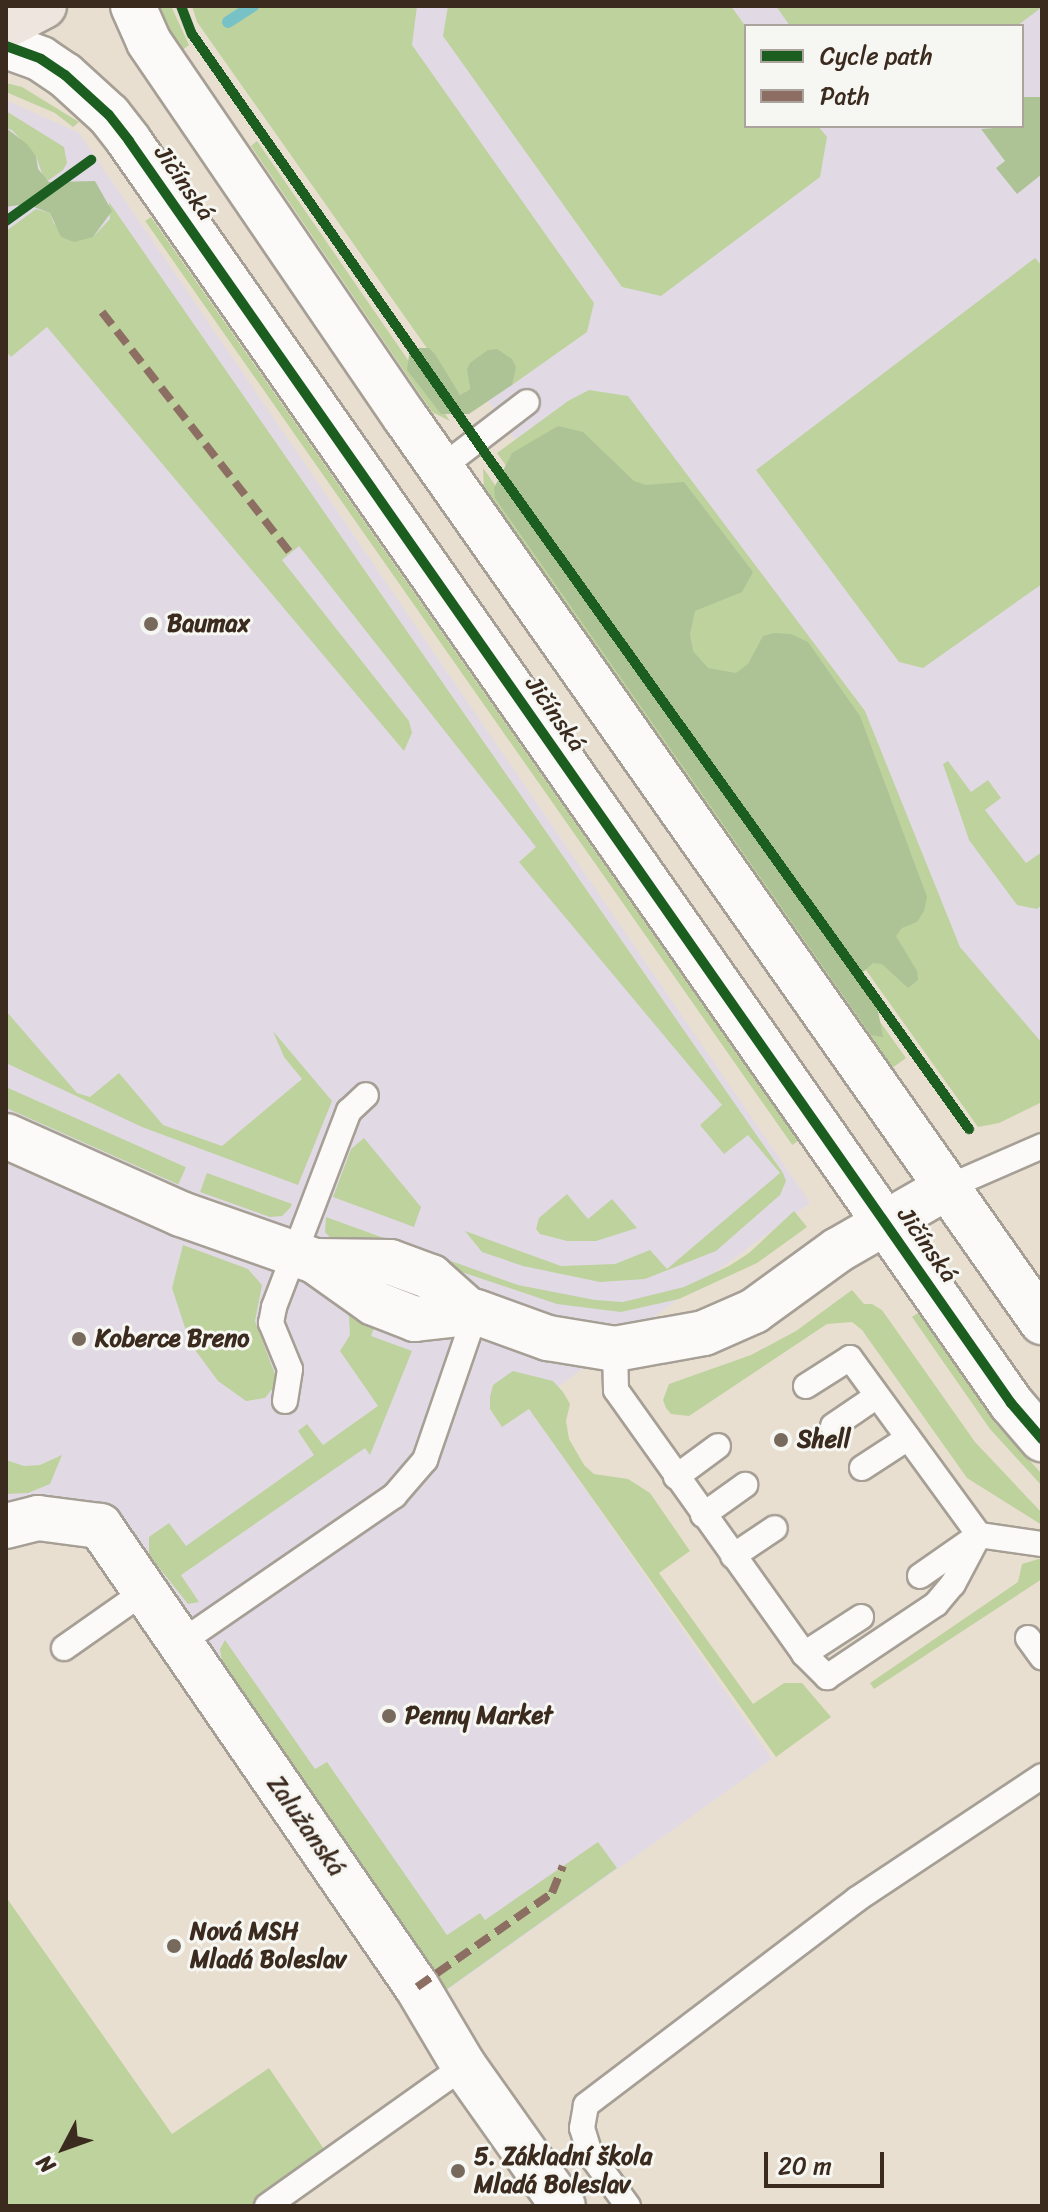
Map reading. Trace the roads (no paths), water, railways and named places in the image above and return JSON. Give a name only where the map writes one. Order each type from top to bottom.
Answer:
[{"type":"main road","points":[[6,26],[44,6]]},
{"type":"street","name":"Jičínská","points":[[133,6],[149,42],[441,468],[1042,1322]]},
{"type":"street","name":"Jičínská","points":[[6,46],[41,59],[65,75],[109,115],[129,141],[1011,1403],[1042,1439]]},
{"type":"street","points":[[6,1136],[181,1214],[304,1257],[390,1262],[431,1277],[473,1312],[548,1338],[615,1349],[704,1333],[754,1311],[838,1250],[946,1188]]},
{"type":"street","name":"Zalužanská","points":[[6,1526],[38,1518],[100,1526],[417,1987],[464,2066],[563,2206]]},
{"type":"lane","points":[[441,468],[527,402]]},
{"type":"lane","points":[[285,1401],[290,1369],[271,1323],[304,1257],[349,1111],[366,1095]]},
{"type":"lane","points":[[946,1188],[1042,1146]]},
{"type":"lane","points":[[180,1643],[394,1496],[425,1460],[473,1312]]},
{"type":"lane","points":[[615,1349],[616,1390],[804,1654],[827,1677],[936,1604],[953,1584],[979,1535]]},
{"type":"lane","points":[[806,1386],[850,1358],[979,1535]]},
{"type":"lane","points":[[833,1426],[877,1396]]},
{"type":"lane","points":[[862,1468],[908,1438]]},
{"type":"lane","points":[[676,1477],[718,1446]]},
{"type":"lane","points":[[703,1515],[745,1485]]},
{"type":"lane","points":[[733,1556],[775,1528]]},
{"type":"lane","points":[[920,1576],[979,1535],[1042,1544]]},
{"type":"lane","points":[[64,1648],[145,1591]]},
{"type":"lane","points":[[804,1654],[861,1617]]},
{"type":"lane","points":[[628,2206],[590,2154],[582,2128],[586,2105],[857,1899],[1042,1776]]},
{"type":"lane","points":[[267,2206],[464,2066]]},
{"type":"waterway","points":[[228,22],[253,6]]},
{"type":"place","name":"Baumax","points":[[151,624]]},
{"type":"place","name":"Koberce Breno","points":[[79,1339]]},
{"type":"place","name":"Shell","points":[[781,1440]]},
{"type":"place","name":"Penny Market","points":[[389,1716]]},
{"type":"place","name":"Nová MSH Mladá Boleslav","points":[[174,1946]]},
{"type":"place","name":"5. Základní škola Mladá Boleslav","points":[[458,2171]]}]
